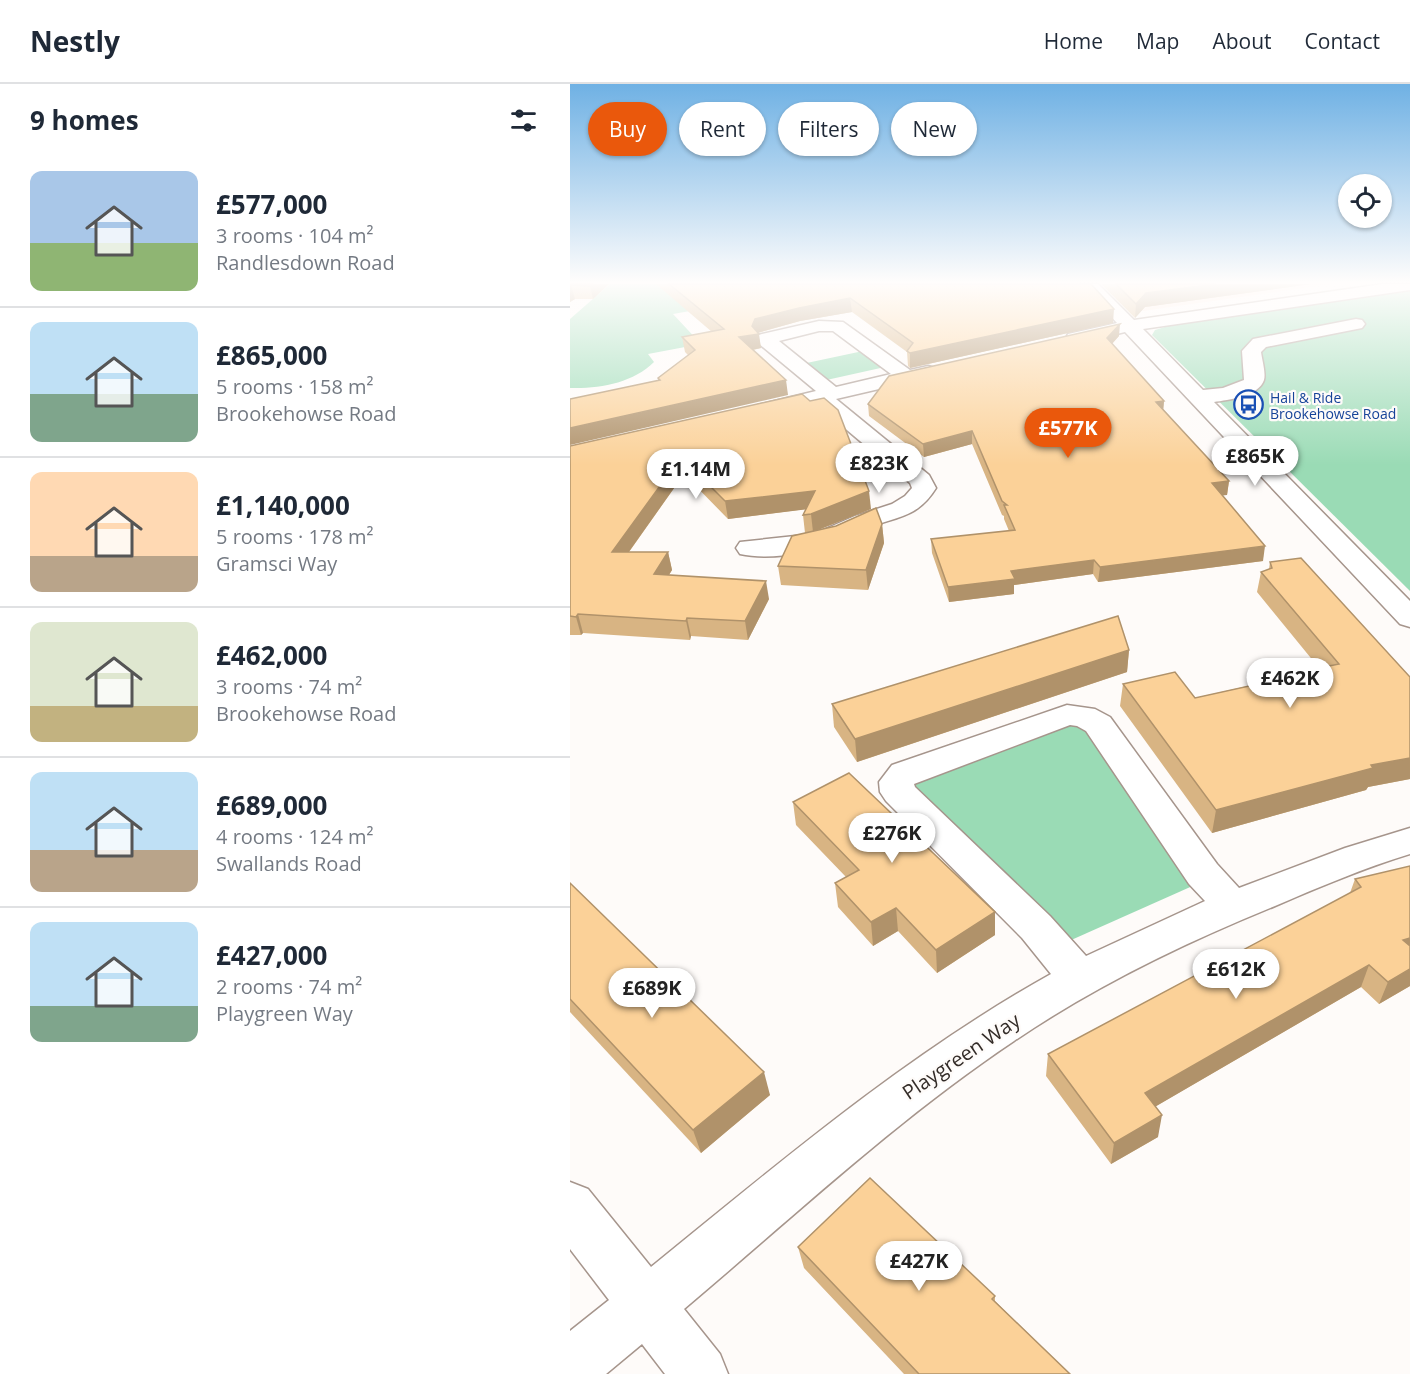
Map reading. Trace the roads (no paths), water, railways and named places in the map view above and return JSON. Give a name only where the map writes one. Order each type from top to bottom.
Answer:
[{"type":"street","points":[[749,548],[801,545],[822,540],[853,525],[911,505],[920,497],[924,488],[921,480],[771,344]]},
{"type":"street","points":[[862,344],[908,377]]},
{"type":"street","points":[[1147,344],[1410,618]]},
{"type":"street","points":[[1197,397],[1227,394],[1252,384],[1255,378],[1251,351],[1259,344]]},
{"type":"street","points":[[741,415],[948,367]]},
{"type":"street","points":[[1080,978],[1036,927],[898,792],[896,782],[904,773],[1067,715],[1084,716],[1098,724],[1203,874],[1232,906]]},
{"type":"street","name":"Playgreen Way","points":[[570,1367],[647,1306],[807,1169],[885,1109],[964,1051],[1080,978],[1154,939],[1232,906],[1314,873],[1410,841]]},
{"type":"street","points":[[570,1207],[700,1374]]},
{"type":"place","name":"Hail & Ride Brookehowse Road","points":[[1249,405]]}]
